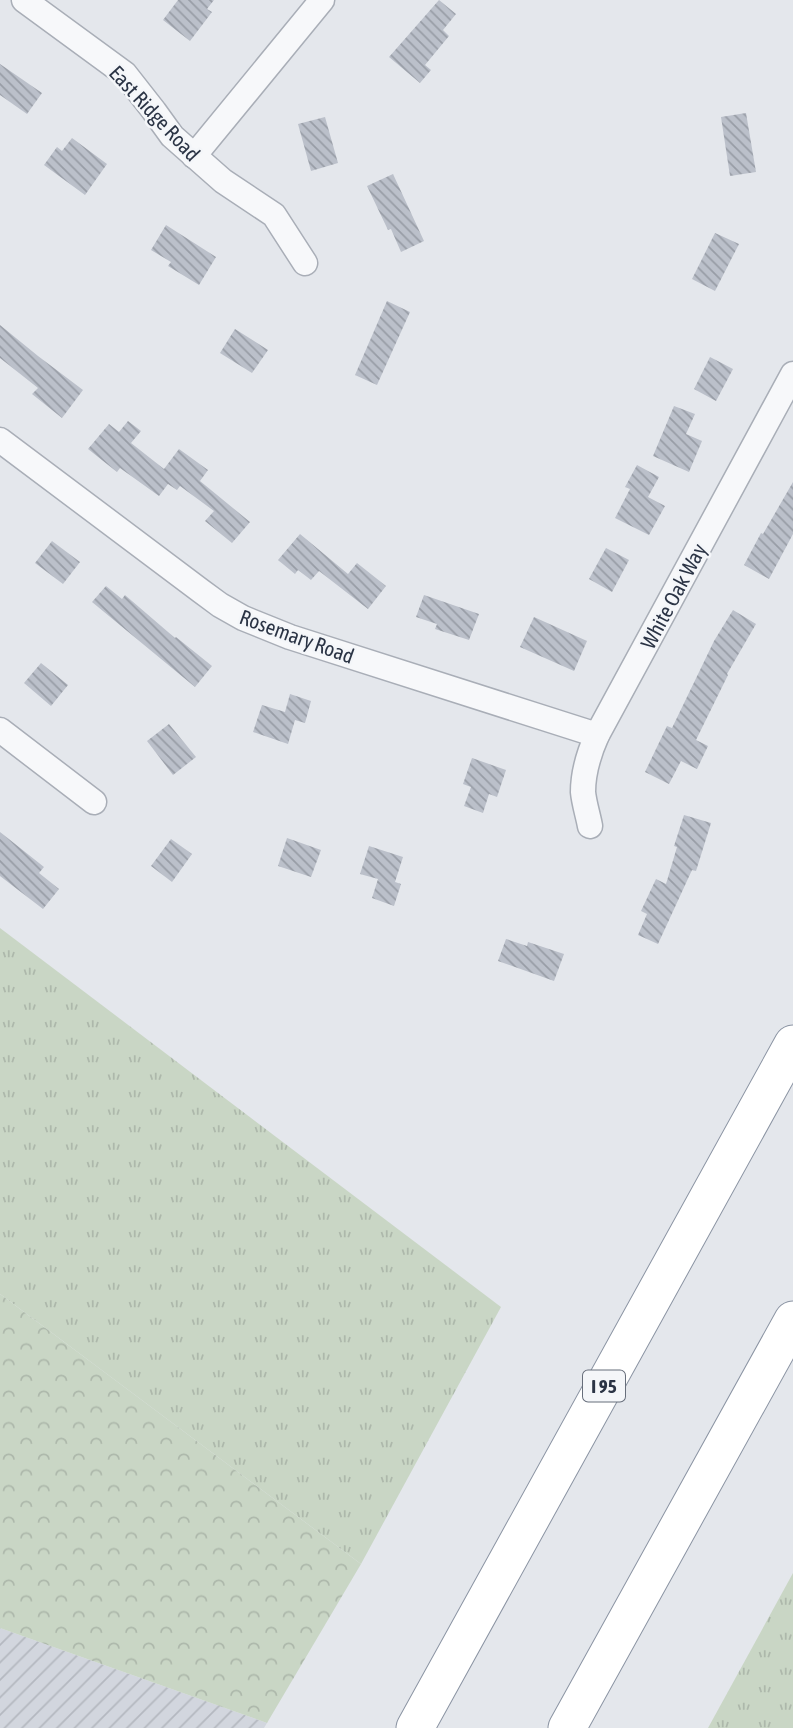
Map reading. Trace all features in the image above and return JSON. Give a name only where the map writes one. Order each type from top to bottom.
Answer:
[{"type":"highway","name":"I 95","points":[[415,1728],[793,1044]]},
{"type":"highway","points":[[567,1728],[793,1320]]},
{"type":"street","name":"East Ridge Road","points":[[24,0],[125,74],[172,136],[223,181],[274,215],[306,263]]},
{"type":"street","points":[[194,156],[322,0]]},
{"type":"street","name":"White Oak Way","points":[[590,826],[583,793],[584,778],[597,735],[793,374]]},
{"type":"street","name":"Rosemary Road","points":[[0,440],[220,605],[243,618],[290,637],[597,735]]},
{"type":"street","points":[[0,730],[94,802]]},
{"type":"shaded area","points":[[0,1628],[267,1723],[264,1728],[0,1728]]},
{"type":"green space","points":[[0,928],[501,1307],[361,1564],[0,1294]]},
{"type":"green space","points":[[0,1294],[361,1564],[267,1723],[0,1628]]},
{"type":"green space","points":[[793,1573],[793,1728],[708,1728]]},
{"type":"building","points":[[178,0],[214,0],[207,9],[212,12],[190,41],[163,20]]},
{"type":"building","points":[[439,0],[456,14],[443,30],[449,36],[425,65],[431,70],[420,83],[389,57]]},
{"type":"building","points":[[0,64],[42,93],[27,114],[0,95]]},
{"type":"building","points":[[746,113],[756,172],[730,176],[721,117]]},
{"type":"building","points":[[325,117],[338,163],[311,171],[298,124]]},
{"type":"building","points":[[72,138],[107,164],[85,195],[44,165],[57,147],[62,151]]},
{"type":"building","points":[[393,174],[424,241],[401,252],[367,186]]},
{"type":"building","points":[[166,225],[216,257],[199,285],[168,266],[171,262],[151,250]]},
{"type":"building","points":[[715,233],[739,244],[715,291],[692,279]]},
{"type":"building","points":[[387,301],[410,312],[377,385],[355,375]]},
{"type":"building","points":[[0,325],[83,390],[62,418],[32,394],[38,388],[0,358]]},
{"type":"building","points":[[235,329],[268,350],[252,373],[220,353]]},
{"type":"building","points":[[710,357],[733,369],[716,401],[694,389]]},
{"type":"building","points":[[674,406],[695,414],[686,434],[702,441],[689,472],[653,456]]},
{"type":"building","points":[[128,421],[141,431],[131,443],[164,469],[179,449],[208,470],[200,481],[250,522],[232,543],[205,521],[214,511],[180,486],[177,490],[168,484],[159,496],[120,468],[117,472],[88,449],[109,424],[119,432]]},
{"type":"building","points":[[637,465],[659,477],[648,497],[665,506],[649,535],[615,518],[630,489],[625,487]]},
{"type":"building","points":[[793,482],[793,534],[769,579],[744,565]]},
{"type":"building","points":[[300,534],[348,574],[357,563],[386,586],[368,609],[319,571],[311,580],[298,570],[295,574],[278,560]]},
{"type":"building","points":[[52,541],[80,562],[63,584],[35,563]]},
{"type":"building","points":[[606,548],[629,560],[612,592],[589,579]]},
{"type":"building","points":[[106,586],[122,599],[125,595],[212,666],[195,687],[92,602]]},
{"type":"building","points":[[424,595],[479,614],[469,640],[435,629],[437,624],[416,617]]},
{"type":"building","points":[[733,610],[756,624],[727,674],[696,740],[708,746],[697,769],[681,761],[669,784],[645,772],[667,726],[672,728],[714,641]]},
{"type":"building","points":[[534,617],[587,641],[574,671],[520,647]]},
{"type":"building","points":[[41,663],[68,685],[51,706],[24,683]]},
{"type":"building","points":[[290,694],[311,701],[305,723],[295,720],[288,744],[253,732],[262,705],[285,712]]},
{"type":"building","points":[[169,724],[196,757],[173,775],[147,741]]},
{"type":"building","points":[[472,758],[506,770],[497,797],[489,794],[483,813],[464,806],[471,787],[463,784]]},
{"type":"building","points":[[684,815],[711,823],[696,871],[692,870],[658,944],[638,935],[647,914],[641,911],[656,879],[666,884]]},
{"type":"building","points":[[0,832],[44,867],[39,873],[59,889],[43,909],[0,876]]},
{"type":"building","points":[[287,838],[321,850],[311,877],[278,866]]},
{"type":"building","points":[[171,839],[192,854],[172,882],[151,866]]},
{"type":"building","points":[[369,846],[403,857],[395,882],[401,884],[394,906],[372,898],[378,879],[360,874]]},
{"type":"building","points":[[506,939],[527,946],[528,942],[564,954],[554,981],[498,961]]}]
